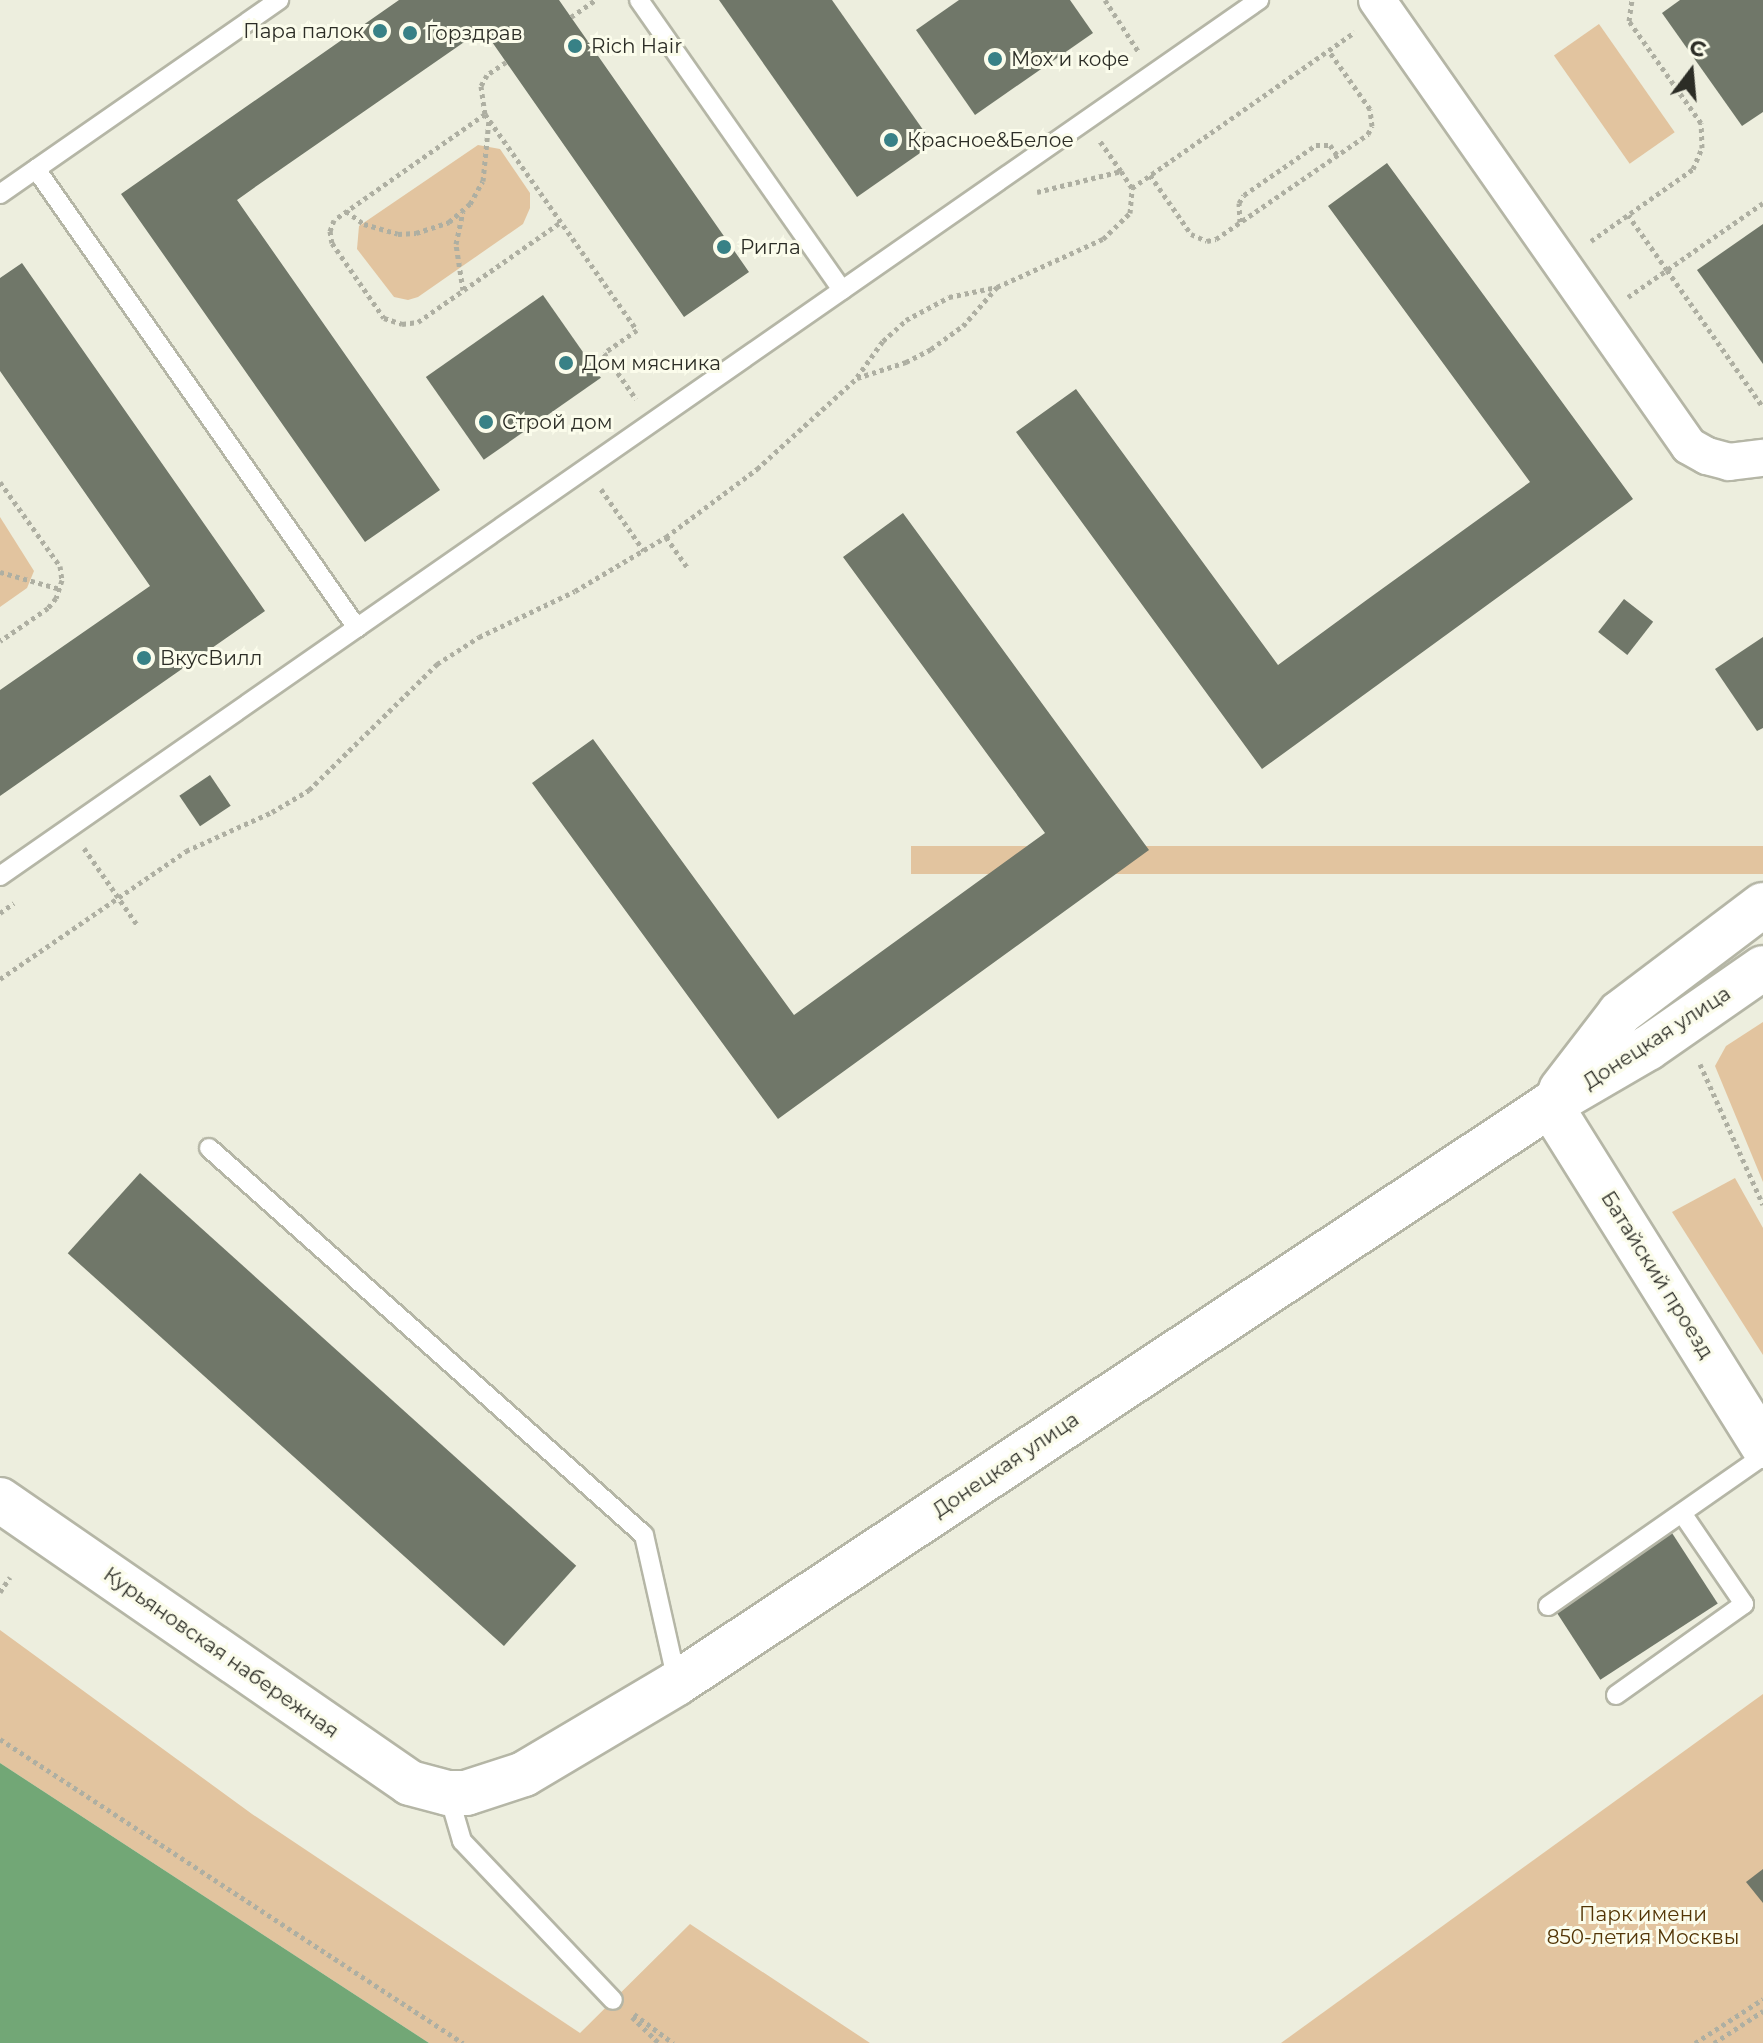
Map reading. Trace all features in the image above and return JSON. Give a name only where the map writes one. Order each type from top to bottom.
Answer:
[{"type":"main road","name":"Донецкая улица","points":[[1550,1105],[1620,1013],[1763,905]]},
{"type":"main road","name":"Донецкая улица","points":[[448,1793],[466,1793],[524,1774],[677,1683],[1550,1105],[1648,1048],[1763,968]]},
{"type":"main road","name":"Батайский проезд","points":[[1550,1105],[1763,1446]]},
{"type":"main road","name":"Курьяновская набережная","points":[[0,1500],[410,1783],[448,1793]]},
{"type":"street","points":[[1381,6],[1689,446],[1707,456],[1729,462],[1763,458]]},
{"type":"lane","points":[[0,194],[279,0]]},
{"type":"lane","points":[[639,0],[842,290]]},
{"type":"lane","points":[[0,876],[1259,0]]},
{"type":"lane","points":[[36,169],[357,628]]},
{"type":"lane","points":[[209,1148],[644,1535],[677,1683]]},
{"type":"lane","points":[[1548,1606],[1763,1456]]},
{"type":"lane","points":[[1616,1695],[1744,1604],[1682,1513]]},
{"type":"lane","points":[[448,1793],[462,1841],[613,2000]]},
{"type":"path","points":[[571,17],[595,0]]},
{"type":"path","points":[[1105,0],[1154,73]]},
{"type":"path","points":[[1560,262],[1693,169],[1702,148],[1701,123],[1629,21],[1632,0]]},
{"type":"path","points":[[1132,188],[1329,51],[1381,6]]},
{"type":"path","points":[[1150,175],[1198,240],[1216,239],[1240,223],[1368,134],[1373,118],[1329,51]]},
{"type":"path","points":[[463,290],[456,244],[464,211],[479,190],[486,172],[487,116],[481,86],[487,75],[506,62]]},
{"type":"path","points":[[487,116],[334,220],[330,231],[332,243],[384,318],[402,324],[418,322],[561,222]]},
{"type":"path","points":[[487,116],[637,330],[604,353],[652,422]]},
{"type":"path","points":[[1240,223],[1239,203],[1244,195],[1316,145],[1330,145],[1337,155]]},
{"type":"path","points":[[0,979],[186,851],[272,812],[309,790],[437,664],[479,637],[575,591],[666,537],[757,469],[857,378],[883,341],[906,320],[949,297],[997,287],[1103,239],[1130,213],[1132,188],[1121,171]]},
{"type":"path","points":[[1599,317],[1763,203]]},
{"type":"path","points":[[346,211],[372,227],[398,234],[433,229],[464,211]]},
{"type":"path","points":[[1628,215],[1763,407]]},
{"type":"path","points":[[857,378],[906,362],[931,349],[963,326],[997,287]]},
{"type":"path","points":[[586,468],[644,551]]},
{"type":"path","points":[[0,482],[60,566],[60,589],[48,608],[0,641]]},
{"type":"path","points":[[666,537],[688,568]]},
{"type":"path","points":[[0,572],[60,589]]},
{"type":"path","points":[[70,827],[138,926]]},
{"type":"path","points":[[1704,1057],[1698,1066],[1763,1205]]},
{"type":"path","points":[[0,1592],[10,1577]]},
{"type":"path","points":[[0,1739],[463,2043]]},
{"type":"path","points":[[1695,2043],[1763,1999]]},
{"type":"path","points":[[613,2000],[659,2043]]},
{"type":"path","points":[[613,2000],[673,2043]]},
{"type":"path","points":[[1714,2043],[1763,2011]]},
{"type":"green space","points":[[1599,24],[1675,132],[1630,164],[1554,56]]},
{"type":"green space","points":[[478,145],[500,149],[530,193],[530,208],[523,224],[418,297],[408,300],[394,297],[357,249],[359,226]]},
{"type":"green space","points":[[0,517],[34,571],[27,588],[0,607]]},
{"type":"green space","points":[[911,846],[1763,846],[1763,874],[911,874]]},
{"type":"green space","points":[[1763,1022],[1763,1182],[1715,1066],[1726,1046]]},
{"type":"green space","points":[[1735,1178],[1763,1228],[1763,1355],[1672,1212]]},
{"type":"green space","points":[[0,1630],[252,1814],[580,2033],[690,1924],[870,2043],[429,2043],[0,1763]]},
{"type":"green space","name":"Парк имени 850-летия Москвы","points":[[1763,1694],[1763,2043],[1281,2043]]},
{"type":"shaded area","points":[[0,1763],[429,2043],[0,2043]]},
{"type":"building","points":[[399,0],[559,0],[749,272],[684,317],[483,29],[258,185],[237,200],[440,490],[365,542],[121,194]]},
{"type":"building","points":[[719,0],[832,0],[933,144],[857,197]]},
{"type":"building","points":[[959,0],[1070,0],[1093,33],[975,115],[916,30]]},
{"type":"building","points":[[1680,0],[1763,0],[1763,112],[1742,126],[1662,13]]},
{"type":"building","points":[[1387,163],[1633,499],[1262,769],[1016,432],[1076,389],[1278,665],[1530,482],[1328,206]]},
{"type":"building","points":[[1763,224],[1763,364],[1697,270]]},
{"type":"building","points":[[22,263],[265,611],[0,796],[0,690],[150,586],[0,371],[0,278]]},
{"type":"building","points":[[543,295],[601,378],[484,460],[426,377]]},
{"type":"building","points":[[903,513],[1149,850],[778,1119],[532,783],[593,739],[794,1015],[1045,833],[843,557]]},
{"type":"building","points":[[1624,599],[1653,622],[1627,655],[1598,632]]},
{"type":"building","points":[[1763,637],[1763,728],[1757,731],[1715,669]]},
{"type":"building","points":[[210,775],[231,806],[200,826],[179,796]]},
{"type":"building","points":[[140,1173],[576,1566],[504,1646],[68,1253]]},
{"type":"building","points":[[1672,1533],[1718,1603],[1600,1680],[1555,1609]]},
{"type":"building","points":[[1763,1869],[1763,1903],[1746,1882]]},
{"type":"place","name":"Пара палок","points":[[380,31]]},
{"type":"place","name":"Горздрав","points":[[410,33]]},
{"type":"place","name":"Rich Hair","points":[[575,46]]},
{"type":"place","name":"Мох и кофе","points":[[995,59]]},
{"type":"place","name":"Красное&Белое","points":[[891,140]]},
{"type":"place","name":"Ригла","points":[[724,247]]},
{"type":"place","name":"Дом мясника","points":[[566,363]]},
{"type":"place","name":"Строй дом","points":[[486,422]]},
{"type":"place","name":"ВкусВилл","points":[[144,658]]}]
